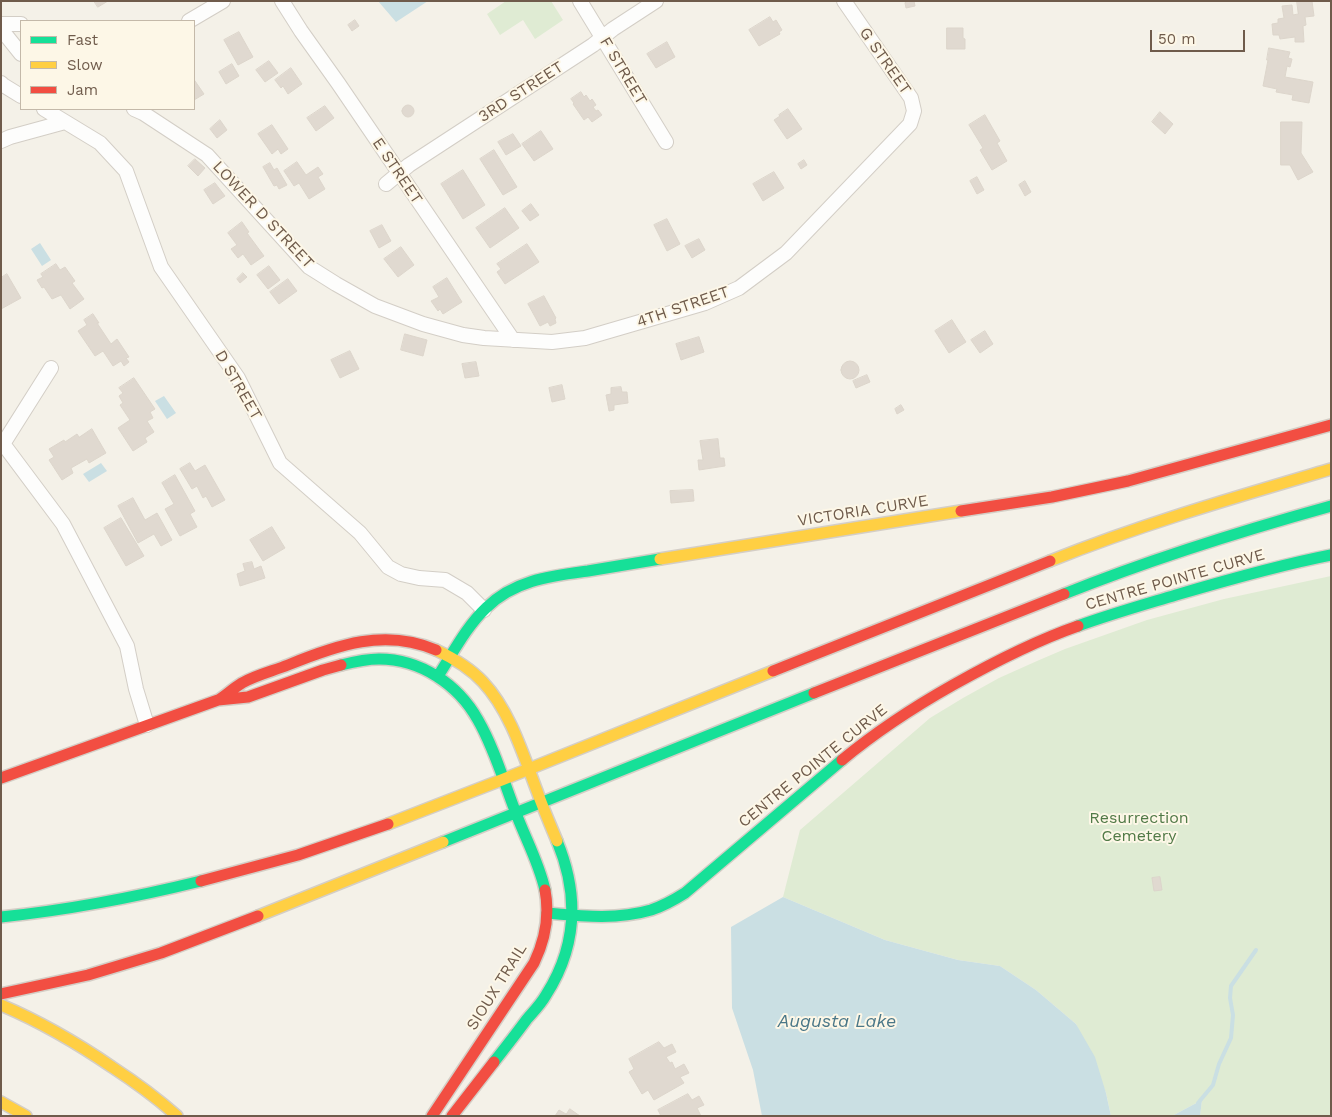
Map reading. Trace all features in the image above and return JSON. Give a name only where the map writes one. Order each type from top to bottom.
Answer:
[{"type":"main road","name":"VICTORIA CURVE","points":[[438,676],[470,625],[491,603],[509,590],[541,578],[1052,497],[1128,481],[1331,425]]},
{"type":"main road","points":[[1,917],[96,903],[153,892],[258,866],[348,838],[504,779],[1102,540],[1202,506],[1331,469]]},
{"type":"main road","points":[[1,994],[69,980],[161,953],[516,814],[1100,579],[1219,539],[1331,506]]},
{"type":"main road","name":"CENTRE POINTE CURVE","points":[[547,913],[608,917],[630,916],[664,906],[685,893],[832,768],[874,735],[938,693],[1003,657],[1081,624],[1152,601],[1249,574],[1331,555]]},
{"type":"main road","points":[[1,778],[218,700],[244,682],[329,648],[378,639],[408,641],[434,648],[464,665],[484,683],[497,700],[529,769],[567,870],[571,896],[572,932],[553,984],[545,997],[452,1116]]},
{"type":"main road","name":"SIOUX TRAIL","points":[[218,700],[250,697],[341,665],[371,659],[396,660],[438,676],[458,692],[472,708],[482,727],[537,862],[548,905],[547,924],[540,951],[530,971],[432,1116]]},
{"type":"main road","points":[[1,1005],[50,1028],[78,1045],[139,1085],[177,1116]]},
{"type":"main road","points":[[1,1102],[26,1116]]},
{"type":"street","points":[[191,20],[223,1]]},
{"type":"street","name":"E STREET","points":[[282,1],[513,340]]},
{"type":"street","name":"F STREET","points":[[580,1],[666,142]]},
{"type":"street","name":"3RD STREET","points":[[386,184],[409,165],[593,45],[656,1]]},
{"type":"street","name":"G STREET","points":[[844,1],[911,98],[914,111],[910,124]]},
{"type":"street","points":[[1,24],[20,24]]},
{"type":"street","points":[[1,29],[20,53]]},
{"type":"street","points":[[1,83],[20,95]]},
{"type":"street","name":"D STREET","points":[[46,110],[100,143],[126,171],[161,267],[238,378],[280,463],[360,532],[388,567],[401,574],[419,578],[445,580],[467,593],[484,610]]},
{"type":"street","name":"LOWER D STREET","points":[[136,110],[207,155],[309,266],[336,284],[375,306],[423,324],[463,335],[513,340]]},
{"type":"street","points":[[1,141],[65,122]]},
{"type":"street","name":"4TH STREET","points":[[513,340],[552,342],[585,338],[705,303],[739,288],[786,253],[910,124]]},
{"type":"street","points":[[51,368],[2,443],[63,524],[127,646],[136,689],[147,725]]},
{"type":"green space","points":[[506,1],[551,1],[563,20],[535,39],[523,20],[500,35],[487,14]]},
{"type":"green space","name":"Resurrection Cemetery","points":[[1331,576],[1331,1116],[1200,1116],[1202,1100],[1172,1116],[1111,1116],[1106,1093],[1076,1024],[1036,990],[1000,966],[958,960],[885,940],[783,897],[800,830],[930,718],[963,698],[999,678],[1065,649],[1147,620],[1224,599]]},
{"type":"water","points":[[378,1],[428,1],[396,22]]},
{"type":"water","points":[[40,243],[51,260],[42,266],[31,249]]},
{"type":"water","points":[[164,396],[176,413],[167,419],[155,401]]},
{"type":"water","points":[[101,463],[107,471],[89,482],[83,474]]},
{"type":"water","name":"Augusta Lake","points":[[783,897],[885,940],[958,960],[1000,966],[1036,990],[1076,1024],[1095,1057],[1111,1116],[762,1116],[753,1070],[732,1008],[731,927]]},
{"type":"water","points":[[1202,1100],[1200,1116],[1172,1116]]},
{"type":"building","points":[[94,1],[108,1],[98,7]]},
{"type":"building","points":[[914,1],[915,6],[906,8],[905,3]]},
{"type":"building","points":[[1297,1],[1312,1],[1314,16],[1305,17],[1306,25],[1303,26],[1304,42],[1295,42],[1295,37],[1280,39],[1279,35],[1273,35],[1272,24],[1278,23],[1278,19],[1284,18],[1282,6],[1292,5],[1293,15],[1298,14]]},
{"type":"building","points":[[770,17],[773,22],[776,20],[782,30],[779,32],[780,34],[759,46],[749,30]]},
{"type":"building","points":[[355,20],[359,26],[352,31],[348,25]]},
{"type":"building","points":[[947,28],[963,28],[965,49],[947,49]]},
{"type":"building","points":[[239,32],[253,57],[238,65],[224,40]]},
{"type":"building","points":[[667,42],[675,57],[656,68],[647,54]]},
{"type":"building","points":[[1269,48],[1290,52],[1288,58],[1292,59],[1290,67],[1287,66],[1285,77],[1313,82],[1309,103],[1292,100],[1293,95],[1276,92],[1277,89],[1263,86]]},
{"type":"building","points":[[269,61],[278,73],[265,82],[256,70]]},
{"type":"building","points":[[232,64],[239,76],[226,84],[219,72]]},
{"type":"building","points":[[291,68],[302,84],[288,94],[283,86],[281,88],[275,80]]},
{"type":"building","points":[[195,81],[204,94],[195,99]]},
{"type":"building","points":[[581,92],[590,101],[592,99],[596,105],[593,107],[602,115],[592,122],[588,117],[584,120],[571,99]]},
{"type":"building","points":[[406,105],[410,105],[414,111],[410,117],[406,117],[402,113],[402,109]]},
{"type":"building","points":[[325,106],[334,118],[316,131],[307,118]]},
{"type":"building","points":[[788,109],[802,129],[787,139],[774,120]]},
{"type":"building","points":[[1160,112],[1173,124],[1165,134],[1152,122]]},
{"type":"building","points":[[985,115],[1000,141],[997,143],[1007,161],[992,170],[980,150],[983,148],[969,125]]},
{"type":"building","points":[[220,120],[227,130],[217,138],[210,129]]},
{"type":"building","points":[[1281,122],[1302,122],[1301,153],[1313,172],[1298,180],[1290,165],[1281,165]]},
{"type":"building","points":[[272,125],[288,149],[281,154],[278,149],[272,154],[258,134]]},
{"type":"building","points":[[541,131],[553,149],[534,161],[522,144]]},
{"type":"building","points":[[513,134],[521,146],[506,155],[498,142]]},
{"type":"building","points":[[494,150],[517,187],[503,195],[480,159]]},
{"type":"building","points":[[195,159],[205,168],[198,176],[188,166]]},
{"type":"building","points":[[804,160],[807,165],[801,169],[798,164]]},
{"type":"building","points":[[297,162],[306,175],[318,167],[323,174],[318,177],[325,189],[309,199],[299,183],[294,186],[284,171]]},
{"type":"building","points":[[270,163],[274,170],[277,168],[287,185],[279,189],[277,185],[274,186],[263,167]]},
{"type":"building","points":[[463,170],[485,205],[463,219],[441,184]]},
{"type":"building","points":[[774,172],[784,188],[763,201],[753,184]]},
{"type":"building","points":[[977,177],[984,190],[977,194],[970,181]]},
{"type":"building","points":[[1025,181],[1031,192],[1025,196],[1019,185]]},
{"type":"building","points":[[215,183],[225,196],[213,204],[204,190]]},
{"type":"building","points":[[531,204],[539,215],[530,221],[522,211]]},
{"type":"building","points":[[505,208],[519,228],[490,248],[476,228]]},
{"type":"building","points":[[667,219],[680,244],[667,251],[654,225]]},
{"type":"building","points":[[242,222],[249,232],[247,233],[264,256],[251,265],[243,254],[238,258],[231,249],[237,245],[228,233]]},
{"type":"building","points":[[382,225],[391,241],[379,248],[370,231]]},
{"type":"building","points":[[699,239],[705,250],[692,258],[685,246]]},
{"type":"building","points":[[527,244],[539,262],[505,284],[497,272],[501,269],[497,264]]},
{"type":"building","points":[[401,247],[414,265],[398,277],[384,259]]},
{"type":"building","points":[[56,264],[60,270],[65,267],[75,281],[72,283],[84,299],[70,309],[61,295],[52,299],[37,280],[43,277],[41,274]]},
{"type":"building","points":[[269,266],[280,280],[268,289],[257,275]]},
{"type":"building","points":[[243,273],[247,277],[240,283],[237,279]]},
{"type":"building","points":[[7,274],[21,298],[1,309],[1,278]]},
{"type":"building","points":[[447,278],[462,302],[443,314],[440,309],[438,311],[431,301],[439,297],[433,287]]},
{"type":"building","points":[[288,279],[297,291],[279,304],[270,292]]},
{"type":"building","points":[[544,296],[556,318],[556,323],[550,326],[548,322],[540,326],[528,304]]},
{"type":"building","points":[[93,314],[111,344],[117,339],[129,357],[126,358],[129,362],[124,366],[121,361],[113,366],[103,351],[95,356],[78,331],[87,325],[84,320]]},
{"type":"building","points":[[952,320],[966,342],[949,353],[935,331]]},
{"type":"building","points":[[985,331],[993,344],[980,353],[971,340]]},
{"type":"building","points":[[405,334],[427,340],[423,356],[401,350]]},
{"type":"building","points":[[699,337],[704,352],[681,360],[676,344]]},
{"type":"building","points":[[350,351],[359,369],[340,378],[331,360]]},
{"type":"building","points":[[846,361],[854,361],[859,366],[857,377],[846,379],[841,374],[841,366]]},
{"type":"building","points":[[476,362],[479,376],[465,378],[462,364]]},
{"type":"building","points":[[867,375],[870,382],[856,388],[853,381]]},
{"type":"building","points":[[134,378],[155,409],[150,412],[153,418],[147,421],[154,432],[145,438],[147,442],[133,451],[118,428],[130,420],[120,405],[123,403],[119,396],[123,393],[119,388]]},
{"type":"building","points":[[562,385],[565,399],[552,402],[549,388]]},
{"type":"building","points":[[621,387],[622,392],[627,392],[628,403],[614,405],[614,410],[609,411],[606,395],[611,394],[611,388]]},
{"type":"building","points":[[901,405],[904,410],[897,414],[895,409]]},
{"type":"building","points":[[92,429],[106,453],[89,463],[87,459],[71,468],[73,473],[62,480],[49,460],[54,457],[49,449],[64,440],[65,442],[77,434],[79,437]]},
{"type":"building","points":[[718,439],[720,458],[724,458],[725,466],[699,470],[698,460],[703,460],[700,441]]},
{"type":"building","points":[[190,463],[195,471],[205,465],[225,500],[212,507],[206,496],[203,498],[197,486],[192,489],[180,469]]},
{"type":"building","points":[[175,475],[195,511],[190,514],[197,527],[180,536],[165,509],[174,504],[162,483]]},
{"type":"building","points":[[693,490],[694,501],[671,503],[670,491]]},
{"type":"building","points":[[133,498],[145,520],[157,513],[172,540],[161,546],[154,534],[138,543],[118,506]]},
{"type":"building","points":[[121,518],[144,556],[126,566],[104,528]]},
{"type":"building","points":[[272,527],[285,548],[263,561],[250,540]]},
{"type":"building","points":[[252,562],[254,569],[261,566],[265,578],[240,586],[237,574],[245,571],[243,564]]},
{"type":"building","points":[[1160,877],[1162,890],[1154,891],[1152,878]]},
{"type":"building","points":[[659,1042],[664,1048],[672,1044],[676,1052],[666,1057],[670,1063],[672,1062],[675,1069],[684,1064],[689,1073],[680,1077],[684,1083],[654,1100],[648,1090],[642,1094],[629,1072],[634,1069],[629,1059]]},
{"type":"building","points":[[688,1094],[692,1100],[699,1096],[704,1105],[697,1108],[701,1116],[661,1116],[658,1110]]},
{"type":"building","points":[[570,1109],[580,1116],[555,1116],[559,1110],[566,1114]]},
{"type":"waterway","points":[[1198,1103],[1213,1085],[1219,1064],[1231,1038],[1233,1015],[1230,998],[1231,986],[1256,950]]},
{"type":"traffic: fast","points":[[1064,594],[1196,546],[1331,506]]},
{"type":"traffic: fast","points":[[1078,626],[1234,578],[1331,555]]},
{"type":"traffic: fast","points":[[438,676],[472,623],[486,608],[509,591],[521,585],[547,578],[660,559]]},
{"type":"traffic: fast","points":[[341,665],[379,659],[409,663],[436,676],[460,695],[470,707],[489,741],[535,859],[545,890]]},
{"type":"traffic: fast","points":[[443,842],[814,693]]},
{"type":"traffic: fast","points":[[547,913],[599,916],[625,915],[651,910],[668,903],[685,893],[842,760]]},
{"type":"traffic: fast","points":[[494,1062],[544,998],[557,976],[564,957],[572,919],[572,900],[569,880],[557,841]]},
{"type":"traffic: fast","points":[[1,917],[102,902],[201,881]]},
{"type":"traffic: slow","points":[[1050,561],[1154,523],[1331,469]]},
{"type":"traffic: slow","points":[[660,559],[961,511]]},
{"type":"traffic: slow","points":[[436,650],[473,672],[501,706],[521,748],[557,841]]},
{"type":"traffic: slow","points":[[388,824],[773,671]]},
{"type":"traffic: slow","points":[[258,916],[443,842]]},
{"type":"traffic: slow","points":[[1,1005],[58,1033],[86,1050],[137,1084],[177,1116]]},
{"type":"traffic: slow","points":[[1,1102],[26,1116]]},
{"type":"traffic: jam","points":[[961,511],[1052,497],[1128,481],[1331,425]]},
{"type":"traffic: jam","points":[[773,671],[1050,561]]},
{"type":"traffic: jam","points":[[814,693],[1064,594]]},
{"type":"traffic: jam","points":[[842,760],[896,720],[953,685],[1015,652],[1078,626]]},
{"type":"traffic: jam","points":[[220,699],[242,683],[253,678],[343,646],[361,642],[398,640],[436,650]]},
{"type":"traffic: jam","points":[[1,778],[218,700],[248,697],[341,665]]},
{"type":"traffic: jam","points":[[201,881],[298,855],[388,824]]},
{"type":"traffic: jam","points":[[432,1116],[534,963],[546,928],[545,890]]},
{"type":"traffic: jam","points":[[1,994],[88,975],[161,953],[258,916]]},
{"type":"traffic: jam","points":[[452,1116],[494,1062]]}]
